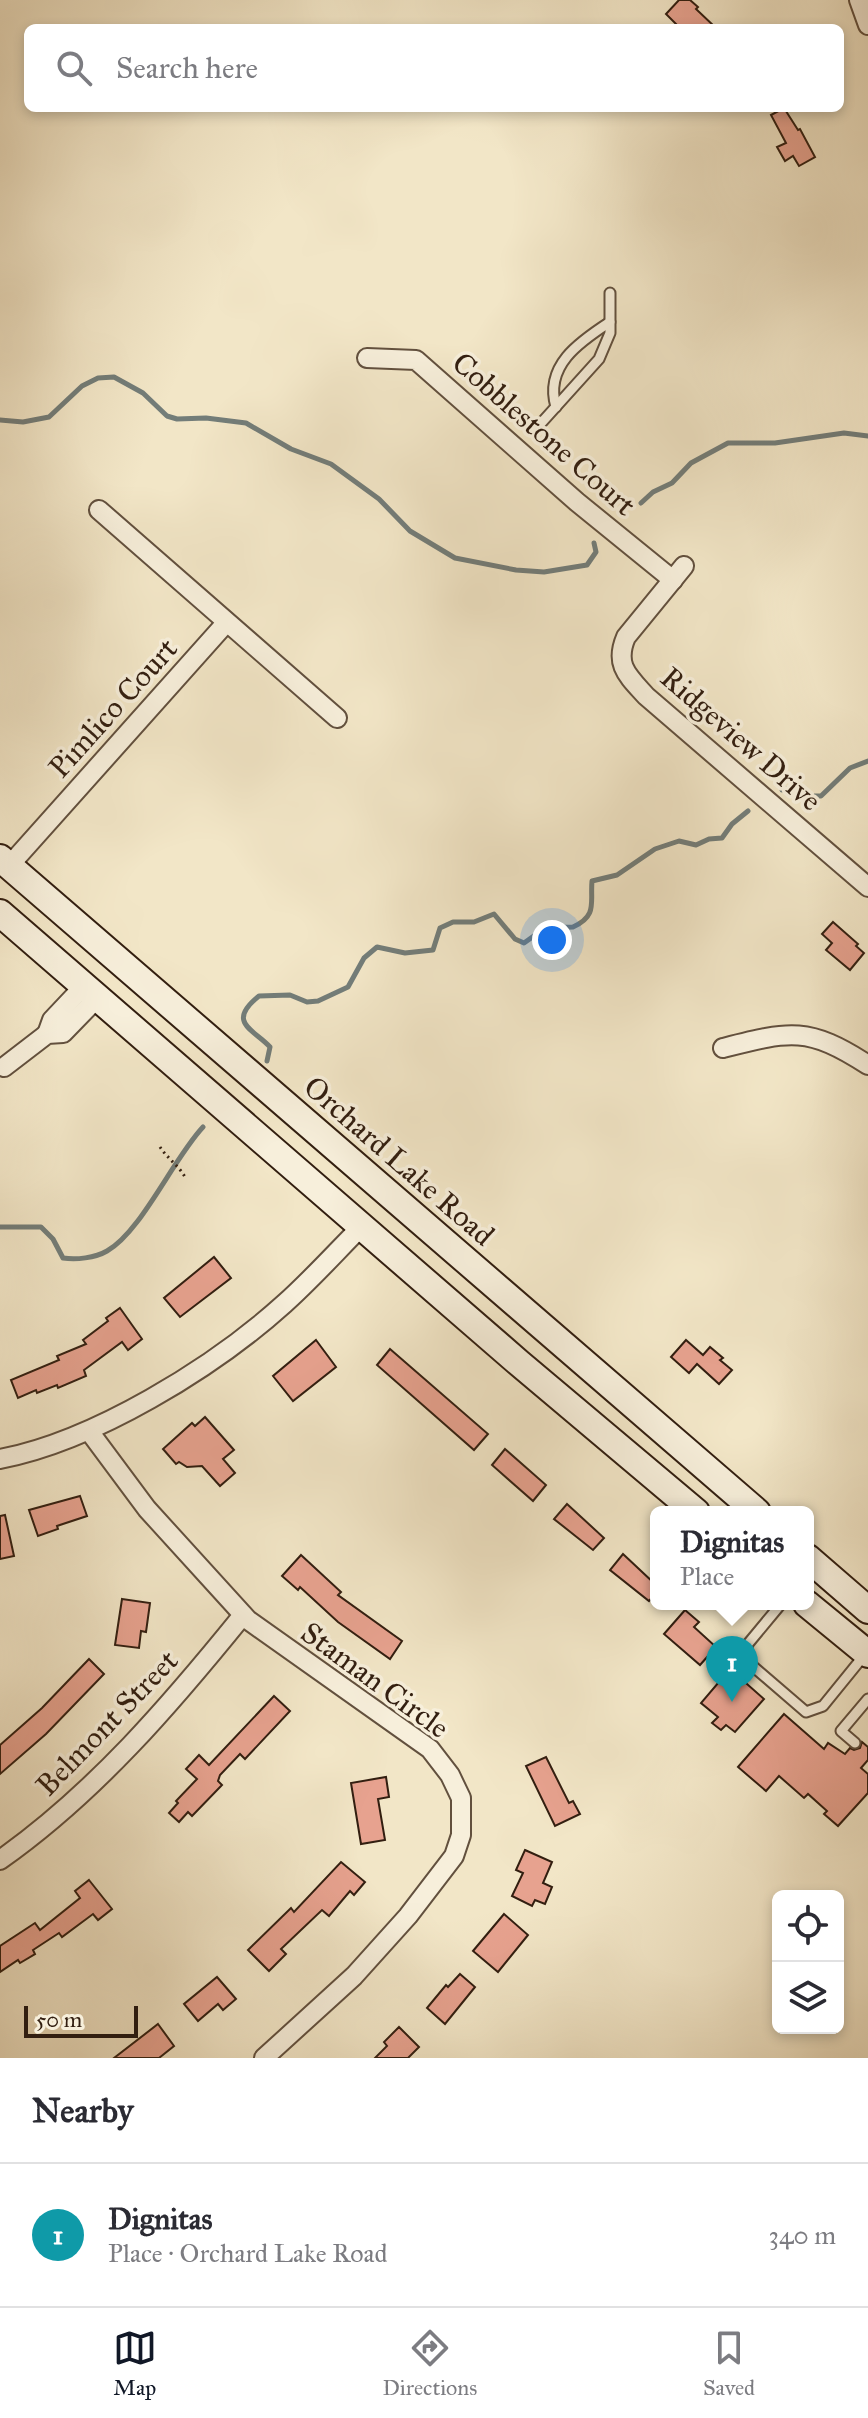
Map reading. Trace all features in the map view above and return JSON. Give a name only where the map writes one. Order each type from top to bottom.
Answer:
[{"type":"main road","name":"Orchard Lake Road","points":[[5,862],[750,1506]]},
{"type":"main road","points":[[0,913],[519,1363],[689,1506]]},
{"type":"main road","points":[[184,1072],[194,1060],[204,1056],[212,1059],[292,1128],[322,1137]]},
{"type":"main road","points":[[519,1363],[544,1361],[561,1344]]},
{"type":"main road","points":[[814,1563],[868,1610]]},
{"type":"main road","points":[[814,1610],[867,1653]]},
{"type":"street","points":[[859,0],[868,25]]},
{"type":"street","name":"Cobblestone Court","points":[[367,358],[416,360],[577,502],[678,573]]},
{"type":"street","points":[[99,510],[337,718]]},
{"type":"street","name":"Ridgeview Drive","points":[[678,573],[626,637],[621,649],[621,662],[626,674],[656,704],[868,887]]},
{"type":"street","name":"Pimlico Court","points":[[5,862],[226,623]]},
{"type":"street","points":[[4,1067],[47,1034],[52,1020],[92,991]]},
{"type":"street","points":[[723,1048],[777,1034],[802,1035],[837,1045],[868,1065]]},
{"type":"street","points":[[0,1459],[89,1431],[192,1374],[284,1304],[362,1226]]},
{"type":"street","name":"Staman Circle","points":[[89,1431],[147,1509],[243,1615],[430,1749],[450,1775],[461,1798],[461,1835],[454,1856],[440,1877],[354,1976],[264,2058]]},
{"type":"street","name":"Belmont Street","points":[[0,1860],[37,1834],[118,1758],[159,1715],[243,1615]]},
{"type":"lane","points":[[534,431],[599,359],[610,333],[610,293]]},
{"type":"lane","points":[[556,407],[553,381],[560,366],[586,338],[610,322]]},
{"type":"lane","points":[[776,1610],[747,1645],[749,1663],[806,1712],[823,1706],[867,1653]]},
{"type":"lane","points":[[855,1743],[841,1731],[868,1699]]},
{"type":"path","points":[[160,1147],[185,1177]]},
{"type":"building","points":[[679,0],[690,0],[712,24],[676,24],[666,14]]},
{"type":"building","points":[[787,112],[815,157],[799,166],[793,156],[785,161],[777,147],[786,143],[771,115]]},
{"type":"building","points":[[833,922],[864,953],[850,970],[826,950],[832,943],[822,934]]},
{"type":"building","points":[[214,1257],[231,1278],[180,1317],[164,1298]]},
{"type":"building","points":[[120,1308],[142,1339],[128,1350],[122,1342],[84,1370],[86,1376],[58,1388],[57,1385],[37,1393],[36,1390],[18,1398],[11,1380],[59,1360],[57,1356],[86,1344],[83,1340]]},
{"type":"building","points":[[316,1340],[336,1367],[293,1401],[273,1376]]},
{"type":"building","points":[[686,1340],[703,1355],[710,1347],[732,1370],[719,1384],[697,1364],[689,1373],[671,1357]]},
{"type":"building","points":[[390,1349],[488,1434],[474,1450],[377,1365]]},
{"type":"building","points":[[205,1417],[234,1450],[223,1459],[235,1473],[220,1486],[202,1466],[176,1464],[163,1449],[192,1423],[195,1426]]},
{"type":"building","points":[[505,1449],[546,1485],[533,1501],[492,1465]]},
{"type":"building","points":[[80,1496],[87,1516],[38,1536],[29,1510]]},
{"type":"building","points":[[567,1504],[604,1538],[593,1550],[554,1519]]},
{"type":"building","points":[[5,1515],[14,1556],[0,1559],[0,1516]]},
{"type":"building","points":[[623,1554],[650,1579],[650,1600],[649,1601],[610,1570]]},
{"type":"building","points":[[301,1555],[341,1592],[338,1595],[402,1641],[390,1659],[282,1576]]},
{"type":"building","points":[[122,1599],[150,1603],[146,1632],[141,1631],[139,1648],[115,1645]]},
{"type":"building","points":[[685,1610],[699,1622],[694,1627],[716,1647],[700,1665],[664,1634]]},
{"type":"building","points":[[89,1659],[104,1674],[46,1734],[0,1774],[0,1745],[42,1708]]},
{"type":"building","points":[[730,1669],[764,1699],[735,1732],[726,1725],[721,1730],[712,1723],[718,1717],[701,1703]]},
{"type":"building","points":[[274,1696],[290,1711],[245,1759],[240,1754],[220,1775],[218,1781],[222,1785],[192,1816],[188,1812],[179,1822],[169,1813],[197,1779],[186,1769],[199,1755],[209,1765]]},
{"type":"building","points":[[784,1714],[824,1749],[828,1743],[845,1754],[850,1748],[860,1748],[862,1742],[868,1747],[868,1760],[861,1768],[868,1774],[868,1793],[838,1826],[808,1794],[804,1798],[779,1776],[766,1791],[738,1767]]},
{"type":"building","points":[[546,1757],[569,1803],[573,1801],[580,1814],[555,1826],[526,1766]]},
{"type":"building","points":[[386,1777],[389,1797],[378,1799],[385,1840],[361,1844],[351,1783]]},
{"type":"building","points":[[525,1850],[552,1862],[543,1883],[552,1887],[545,1904],[535,1900],[532,1906],[512,1896],[523,1873],[516,1870]]},
{"type":"building","points":[[341,1862],[365,1882],[354,1895],[350,1891],[329,1916],[322,1910],[281,1949],[286,1954],[269,1971],[248,1950],[291,1908],[294,1912]]},
{"type":"building","points":[[89,1880],[112,1909],[98,1920],[93,1914],[62,1937],[59,1933],[33,1950],[35,1954],[20,1963],[18,1960],[0,1972],[0,1946],[35,1923],[40,1930],[80,1898],[75,1891]]},
{"type":"building","points":[[504,1914],[528,1935],[498,1972],[473,1951]]},
{"type":"building","points":[[460,1974],[475,1987],[445,2024],[427,2008]]},
{"type":"building","points":[[217,1977],[236,1999],[223,2010],[218,2004],[198,2021],[184,2004]]},
{"type":"building","points":[[158,2024],[174,2046],[159,2058],[114,2058]]},
{"type":"building","points":[[399,2027],[419,2047],[408,2058],[375,2058],[387,2046],[384,2042]]},
{"type":"waterway","points":[[0,420],[23,422],[49,417],[82,386],[98,378],[114,377],[143,393],[167,416],[246,423],[291,449],[331,464],[379,499],[410,531],[455,558],[544,572],[587,565],[596,552],[594,543]]},
{"type":"waterway","points":[[641,503],[653,492],[672,483],[691,463],[728,443],[775,443],[844,433],[868,436]]},
{"type":"waterway","points":[[782,790],[793,788],[806,796],[821,796],[850,768],[868,761]]},
{"type":"waterway","points":[[267,1061],[270,1047],[251,1031],[244,1020],[244,1013],[259,996],[290,995],[307,1002],[318,1001],[348,987],[364,958],[377,947],[405,953],[433,950],[440,928],[453,922],[474,922],[494,914],[515,939],[524,943],[545,928],[573,927],[589,913],[592,881],[617,875],[655,849],[679,841],[696,845],[709,839],[722,838],[732,824],[748,811]]},
{"type":"waterway","points":[[0,1227],[41,1227],[53,1239],[63,1258],[85,1258],[107,1251],[132,1228],[203,1127]]},
{"type":"place","name":"Dignitas","points":[[732,1702]]}]
